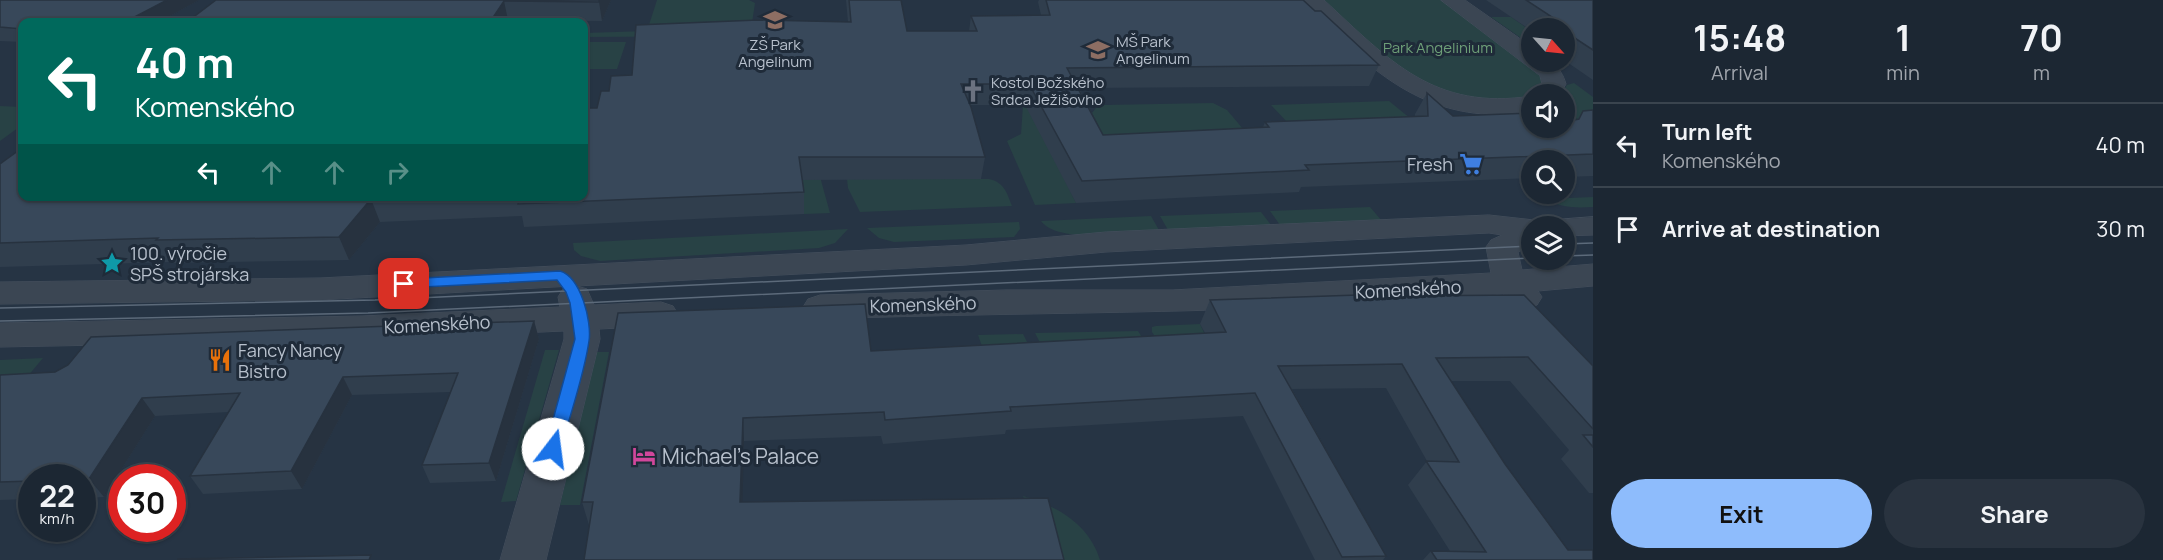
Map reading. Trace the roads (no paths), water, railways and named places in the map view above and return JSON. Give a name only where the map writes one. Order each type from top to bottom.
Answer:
[{"type":"street","points":[[1312,0],[1397,77],[1410,85],[1468,104],[1521,108]]},
{"type":"street","points":[[1451,0],[1521,50]]},
{"type":"street","points":[[0,293],[320,289],[966,255],[1130,240],[1489,224],[1521,228]]},
{"type":"street","points":[[1575,227],[1593,226]]},
{"type":"street","points":[[1521,236],[1502,247],[1502,259],[1510,282],[1544,316]]},
{"type":"street","name":"Komenského","points":[[783,309],[1006,301],[1172,301],[1458,287],[1593,275]]},
{"type":"street","points":[[524,560],[582,339],[580,317],[573,291],[560,276]]},
{"type":"street","name":"Komenského","points":[[0,335],[362,328],[688,313]]},
{"type":"tram line","points":[[1575,244],[1593,243]]},
{"type":"tram line","points":[[0,308],[375,300],[1521,247]]},
{"type":"tram line","points":[[1575,256],[1593,255]]},
{"type":"tram line","points":[[0,321],[368,313],[1521,259]]},
{"type":"place","name":"ZŠ Park Angelinum","points":[[775,20]]},
{"type":"place","name":"MŠ Park Angelinum","points":[[1098,50]]},
{"type":"place","name":"Kostol Božského Srdca Ježišovho","points":[[973,91]]},
{"type":"place","name":"Fresh","points":[[1471,164]]},
{"type":"place","name":"100. výročie SPŠ strojárska","points":[[112,263]]},
{"type":"place","name":"Fancy Nancy Bistro","points":[[220,360]]},
{"type":"place","name":"Michael's Palace","points":[[644,456]]},
{"type":"park label","name":"Park Angelinium","points":[[1438,47]]}]
